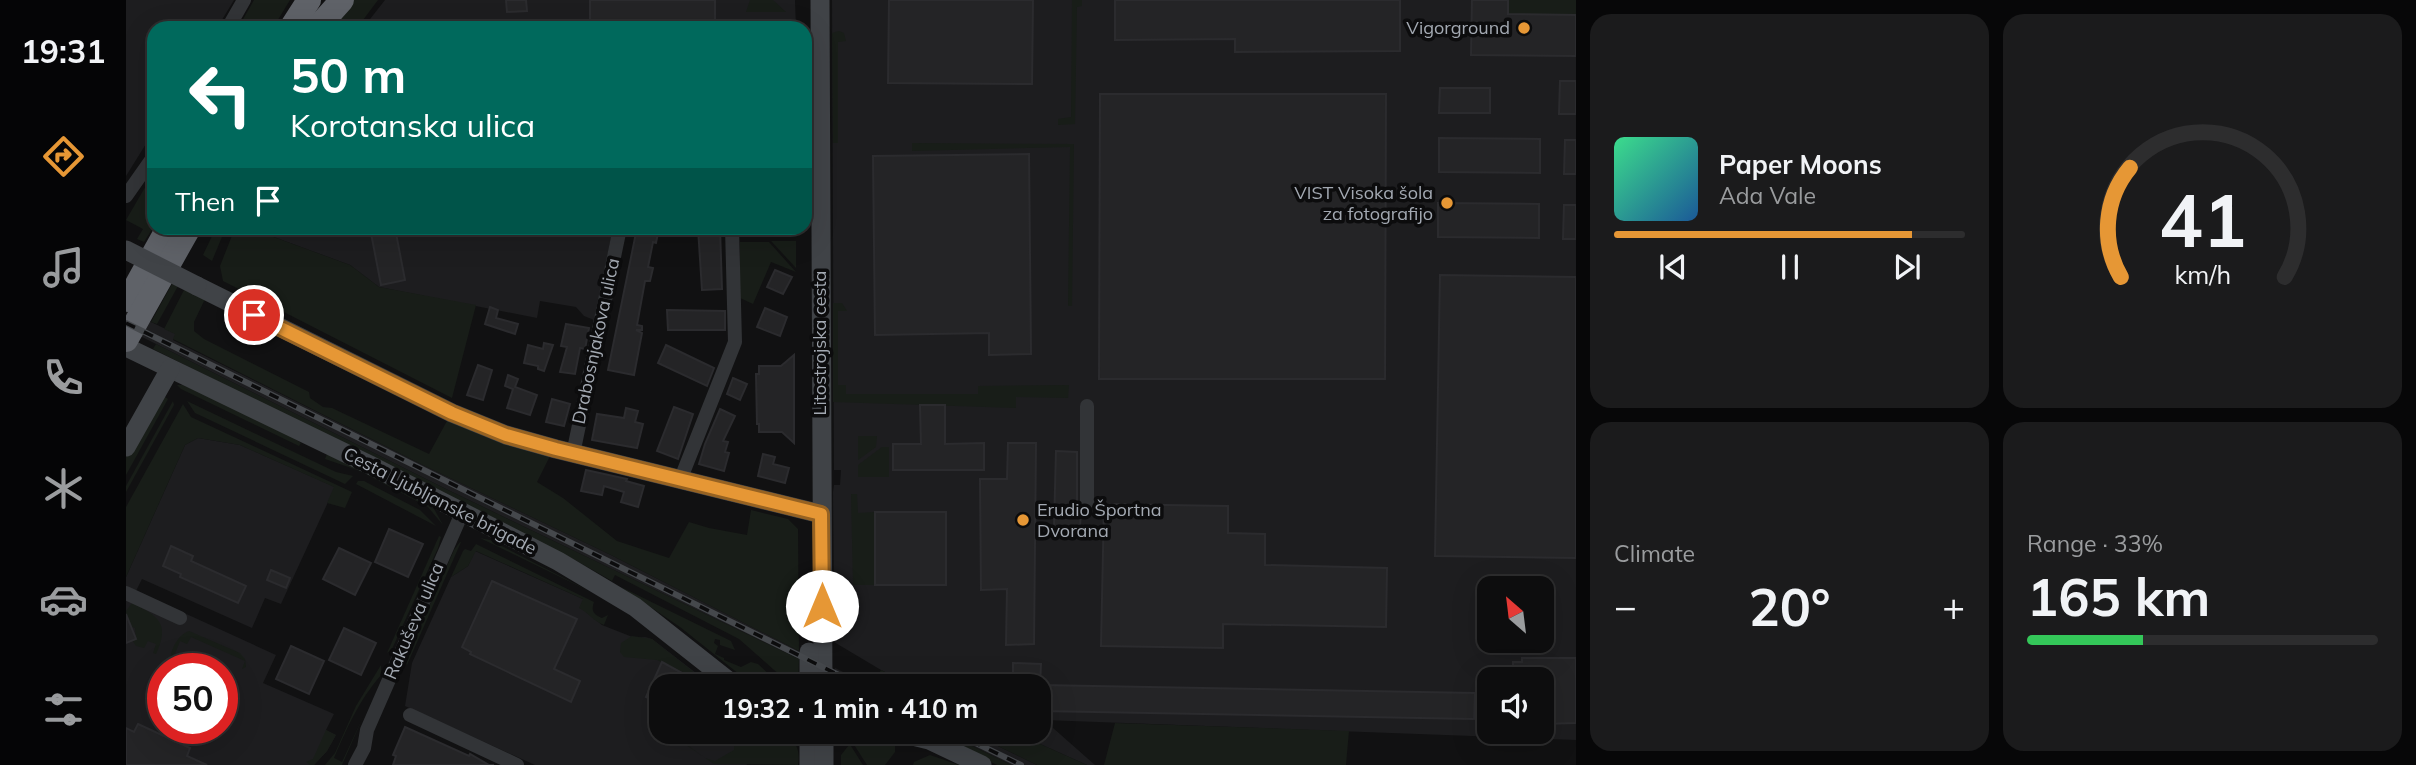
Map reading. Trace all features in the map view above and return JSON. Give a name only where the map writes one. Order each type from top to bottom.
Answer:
[{"type":"highway","points":[[293,21],[302,0]]},
{"type":"highway","points":[[295,21],[309,0]]},
{"type":"highway","points":[[316,21],[329,0]]},
{"type":"highway","points":[[323,21],[342,0]]},
{"type":"highway","points":[[126,305],[165,235]]},
{"type":"highway","points":[[126,340],[185,235]]},
{"type":"street","points":[[232,21],[244,0]]},
{"type":"street","name":"Litostrojska cesta","points":[[808,0],[808,21]]},
{"type":"street","name":"Litostrojska cesta","points":[[812,113],[820,0]]},
{"type":"street","points":[[126,196],[147,166]]},
{"type":"street","name":"Litostrojska cesta","points":[[810,674],[815,542],[812,223]]},
{"type":"street","name":"Drabosnjakova ulica","points":[[573,454],[619,235]]},
{"type":"street","points":[[681,478],[735,342],[732,235]]},
{"type":"street","points":[[126,250],[452,413],[506,435],[573,454],[815,512]]},
{"type":"street","name":"Cesta Ljubljanske brigade","points":[[126,347],[298,429],[558,561],[635,607],[720,674]]},
{"type":"street","points":[[126,447],[163,366]]},
{"type":"street","points":[[1087,406],[1087,502]]},
{"type":"street","name":"Rakuševa ulica","points":[[355,765],[364,748],[367,730],[462,513]]},
{"type":"street","name":"Litostrojska cesta","points":[[815,542],[822,674]]},
{"type":"street","points":[[126,593],[180,618]]},
{"type":"street","points":[[410,715],[490,759],[517,765]]},
{"type":"street","name":"Rakuševa ulica","points":[[345,765],[354,745],[367,730]]},
{"type":"street","points":[[809,744],[809,765]]},
{"type":"street","points":[[824,744],[824,765]]},
{"type":"street","points":[[937,744],[982,765]]},
{"type":"shaded area","points":[[126,0],[234,0],[221,21],[147,21],[147,142],[126,176]]},
{"type":"shaded area","points":[[254,0],[290,0],[277,21],[242,21]]},
{"type":"shaded area","points":[[354,0],[378,0],[362,21],[338,21]]},
{"type":"shaded area","points":[[385,0],[795,0],[796,21],[368,21]]},
{"type":"shaded area","points":[[750,0],[773,0],[786,12],[746,12]]},
{"type":"shaded area","points":[[832,0],[1576,0],[1576,740],[1554,739],[1554,667],[1477,667],[1477,736],[1051,720],[1051,674],[889,674],[834,642],[835,615],[854,614],[852,585],[834,585],[833,492],[834,485],[840,485],[841,470],[834,470]]},
{"type":"shaded area","points":[[1072,0],[1082,0],[1082,6],[1077,7],[1075,124],[1058,125],[1058,119],[1071,117]]},
{"type":"shaded area","name":"Vigorground","points":[[1472,0],[1576,0],[1576,56],[1471,55]]},
{"type":"shaded area","points":[[832,33],[844,33],[846,41],[838,42],[838,143],[833,143]]},
{"type":"shaded area","points":[[912,143],[1074,144],[1072,306],[1068,306],[1070,147],[912,151]]},
{"type":"shaded area","points":[[147,184],[148,235],[144,242],[137,239],[143,229],[126,220]]},
{"type":"shaded area","points":[[232,235],[268,235],[350,265],[379,287],[476,305],[452,398],[223,281],[220,266]]},
{"type":"shaded area","points":[[268,235],[612,235],[594,320],[584,316],[576,307],[540,301],[537,318],[379,287],[350,265]]},
{"type":"shaded area","points":[[212,236],[222,237],[212,261],[203,255]]},
{"type":"shaded area","points":[[771,241],[796,241],[796,268]]},
{"type":"shaded area","points":[[740,242],[769,242],[796,272],[771,262],[753,304],[740,298]]},
{"type":"shaded area","points":[[172,284],[178,286],[157,324],[151,322]]},
{"type":"shaded area","points":[[184,290],[205,299],[194,322],[194,331],[204,339],[309,392],[310,398],[323,407],[332,408],[429,454],[448,419],[551,454],[537,482],[563,498],[617,541],[669,558],[689,522],[747,535],[751,510],[788,519],[798,529],[799,651],[173,339],[175,334],[164,329]]},
{"type":"shaded area","points":[[833,303],[842,303],[847,311],[838,311],[838,385],[846,385],[846,394],[978,394],[978,386],[1069,385],[1068,398],[1016,397],[1016,408],[833,402]]},
{"type":"shaded area","points":[[126,310],[176,334],[173,340],[611,555],[799,651],[799,659],[450,491],[126,329]]},
{"type":"shaded area","points":[[156,344],[450,491],[799,659],[798,674],[779,674],[739,639],[615,575],[612,581],[153,349]]},
{"type":"shaded area","points":[[177,385],[183,385],[274,425],[301,443],[299,446]]},
{"type":"shaded area","points":[[162,395],[168,399],[126,475],[126,457]]},
{"type":"shaded area","points":[[173,401],[174,405],[126,492],[126,486]]},
{"type":"shaded area","points":[[187,401],[336,472],[353,476],[345,484],[195,413]]},
{"type":"shaded area","points":[[183,404],[191,417],[352,492],[345,508],[327,503],[334,487],[240,445],[198,438],[185,445],[126,577],[126,507]]},
{"type":"shaded area","points":[[858,436],[877,436],[876,447],[858,460]]},
{"type":"shaded area","points":[[198,438],[240,445],[335,487],[281,604],[265,598],[252,628],[142,579],[136,591],[276,655],[263,683],[334,714],[326,730],[336,735],[327,751],[314,765],[126,765],[126,577],[185,445]]},
{"type":"shaded area","points":[[882,447],[889,447],[889,477],[858,477],[858,465]]},
{"type":"shaded area","points":[[327,454],[339,457],[433,507],[443,525],[428,507],[360,471],[325,459]]},
{"type":"shaded area","points":[[358,481],[364,481],[420,510],[436,526],[356,484]]},
{"type":"shaded area","points":[[851,494],[857,494],[858,513],[875,512],[875,585],[853,585]]},
{"type":"shaded area","points":[[439,536],[438,548],[392,649],[387,653]]},
{"type":"shaded area","points":[[480,538],[490,540],[591,592]]},
{"type":"shaded area","points":[[461,542],[407,665],[405,661]]},
{"type":"shaded area","points":[[476,544],[594,602],[595,614],[602,618],[608,615],[604,625],[579,608],[583,599],[476,551],[468,566],[451,577],[463,551],[471,551]]},
{"type":"shaded area","points":[[475,551],[583,599],[586,612],[602,625],[635,638],[652,639],[697,674],[649,674],[649,744],[743,744],[747,765],[535,765],[405,706],[412,663],[451,577],[468,566]]},
{"type":"shaded area","points":[[621,587],[731,641],[735,650],[720,645],[720,640],[715,639],[714,643],[718,646],[715,654],[724,660],[741,667],[751,662],[758,664],[769,674],[739,674],[680,627]]},
{"type":"shaded area","points":[[132,603],[149,612],[159,622],[162,635],[156,653],[153,653],[156,644],[148,641],[144,648],[136,646],[132,640],[136,639],[135,628],[129,619],[126,620],[126,611]]},
{"type":"shaded area","points":[[189,631],[240,653],[245,659],[246,667],[242,669],[245,661],[238,658],[238,653],[227,653],[191,637],[187,644],[180,641],[175,653],[172,653],[184,633]]},
{"type":"shaded area","points":[[632,636],[652,639],[696,674],[687,674],[657,660],[624,657],[620,652],[621,643]]},
{"type":"shaded area","points":[[381,665],[381,675],[360,705],[334,758],[342,762],[363,717],[342,765],[325,765],[335,753],[356,706]]},
{"type":"shaded area","points":[[835,668],[847,674],[834,674]]},
{"type":"shaded area","points":[[1115,723],[1349,731],[1346,765],[1104,765]]},
{"type":"shaded area","points":[[1051,726],[1095,765],[1087,765],[1040,744],[1051,744]]},
{"type":"shaded area","points":[[326,730],[336,735],[327,751],[314,765],[310,765],[306,762],[313,759]]},
{"type":"shaded area","points":[[734,744],[795,744],[798,752],[798,765],[714,764],[705,758],[715,761],[734,750]]},
{"type":"shaded area","points":[[854,744],[895,745],[895,752],[885,765],[867,765]]},
{"type":"shaded area","points":[[954,744],[968,744],[1011,765],[997,765]]},
{"type":"shaded area","points":[[968,744],[994,744],[1037,765],[1011,765]]},
{"type":"shaded area","points":[[994,744],[1040,744],[1087,765],[1037,765]]},
{"type":"shaded area","points":[[849,745],[863,765],[841,765],[841,755]]},
{"type":"shaded area","points":[[930,755],[959,765],[913,765]]},
{"type":"building","points":[[506,0],[526,0],[527,11],[507,12]]},
{"type":"building","points":[[590,0],[715,0],[715,21],[590,21]]},
{"type":"building","points":[[889,0],[1033,0],[1032,84],[888,83]]},
{"type":"building","points":[[1115,0],[1400,0],[1400,51],[1235,52],[1235,39],[1115,40]]},
{"type":"building","name":"Vigorground","points":[[1472,0],[1508,0],[1508,14],[1576,15],[1576,56],[1471,55]]},
{"type":"building","points":[[1560,81],[1576,81],[1576,114],[1559,114]]},
{"type":"building","points":[[1440,88],[1490,88],[1490,113],[1439,113]]},
{"type":"building","points":[[1100,94],[1386,94],[1385,379],[1099,379]]},
{"type":"building","points":[[1439,138],[1540,139],[1540,173],[1439,172]]},
{"type":"building","points":[[1565,140],[1576,140],[1576,174],[1564,174]]},
{"type":"building","points":[[1029,154],[1031,354],[989,355],[989,333],[875,335],[873,156]]},
{"type":"building","points":[[1438,203],[1539,204],[1539,238],[1438,237]]},
{"type":"building","points":[[1564,205],[1576,205],[1576,239],[1563,239]]},
{"type":"building","points":[[371,235],[396,235],[405,280],[381,285]]},
{"type":"building","points":[[636,235],[658,235],[656,243],[653,242],[648,267],[653,268],[650,281],[645,281],[637,325],[642,326],[642,330],[636,330],[642,333],[634,375],[608,370]]},
{"type":"building","points":[[698,235],[720,235],[722,289],[702,290]]},
{"type":"building","points":[[775,270],[792,277],[783,294],[767,287]]},
{"type":"building","points":[[1440,275],[1576,277],[1576,558],[1435,556]]},
{"type":"building","points":[[490,307],[498,310],[496,318],[518,324],[515,334],[485,324]]},
{"type":"building","points":[[765,308],[787,317],[780,336],[757,327]]},
{"type":"building","points":[[667,310],[725,311],[725,330],[668,330]]},
{"type":"building","points":[[566,324],[589,328],[585,349],[580,348],[575,374],[560,372],[567,347],[561,346]]},
{"type":"building","points":[[544,343],[553,345],[544,371],[538,369],[538,366],[524,363],[528,345],[543,349]]},
{"type":"building","points":[[666,345],[714,368],[707,386],[658,363]]},
{"type":"building","points":[[794,355],[794,443],[782,432],[759,432],[756,374],[759,374],[759,366],[781,366]]},
{"type":"building","points":[[478,365],[492,370],[483,400],[467,395]]},
{"type":"building","points":[[508,375],[518,379],[515,387],[537,395],[530,415],[507,408],[513,389],[505,386]]},
{"type":"building","points":[[733,378],[747,384],[740,400],[727,394]]},
{"type":"building","points":[[552,399],[570,404],[564,426],[546,422]]},
{"type":"building","points":[[920,405],[945,405],[945,444],[984,443],[984,470],[893,470],[893,444],[921,444]]},
{"type":"building","points":[[674,407],[693,414],[678,459],[657,451]]},
{"type":"building","points":[[626,408],[638,411],[635,422],[643,424],[637,448],[592,440],[597,414],[624,418]]},
{"type":"building","points":[[720,409],[735,416],[723,441],[728,442],[725,452],[729,453],[724,471],[699,464]]},
{"type":"building","points":[[1008,443],[1036,443],[1034,644],[1006,645],[1007,589],[981,590],[980,479],[1007,479]]},
{"type":"building","points":[[1056,451],[1077,452],[1080,528],[1054,527]]},
{"type":"building","points":[[763,454],[775,457],[773,464],[789,468],[785,483],[758,476]]},
{"type":"building","points":[[586,470],[627,479],[626,481],[644,486],[638,507],[621,502],[624,492],[604,486],[602,495],[581,491]]},
{"type":"building","points":[[1104,504],[1228,506],[1228,533],[1265,534],[1265,565],[1387,568],[1386,627],[1223,624],[1223,648],[1101,646]]},
{"type":"building","points":[[875,512],[946,512],[946,585],[875,585]]},
{"type":"building","points":[[389,529],[423,544],[408,577],[375,562]]},
{"type":"building","points":[[171,546],[193,556],[191,561],[246,586],[238,603],[180,577],[181,574],[163,566]]},
{"type":"building","points":[[339,548],[371,563],[355,595],[323,579]]},
{"type":"building","points":[[271,570],[290,578],[286,588],[267,580]]},
{"type":"building","points":[[492,581],[577,619],[554,669],[580,681],[571,702],[470,654],[471,652],[462,647]]},
{"type":"building","points":[[126,614],[136,639],[126,643]]},
{"type":"building","points":[[344,628],[376,643],[361,675],[329,660]]},
{"type":"building","points":[[291,646],[324,661],[309,694],[276,679]]},
{"type":"building","points":[[1522,658],[1576,658],[1576,723],[1554,724],[1554,667],[1513,667],[1513,662],[1522,662]]},
{"type":"building","points":[[662,662],[682,673],[682,674],[657,674]]},
{"type":"building","points":[[1013,663],[1041,664],[1041,674],[1013,674]]},
{"type":"building","points":[[1051,685],[1475,693],[1474,719],[1051,711]]},
{"type":"building","points":[[138,724],[147,728],[147,744],[181,744],[190,748],[187,756],[207,765],[126,765],[126,728],[134,732]]},
{"type":"building","points":[[405,727],[469,756],[470,754],[489,765],[393,765],[396,756],[393,755]]},
{"type":"railway","points":[[126,323],[837,674]]},
{"type":"railway","points":[[978,744],[1021,765]]},
{"type":"place","name":"Vigorground","points":[[1524,28]]},
{"type":"place","name":"VIST Visoka šola za fotografijo","points":[[1447,203]]},
{"type":"place","name":"Erudio Športna Dvorana","points":[[1023,520]]},
{"type":"route","points":[[254,315],[452,413],[506,435],[821,514],[822,606]]}]
